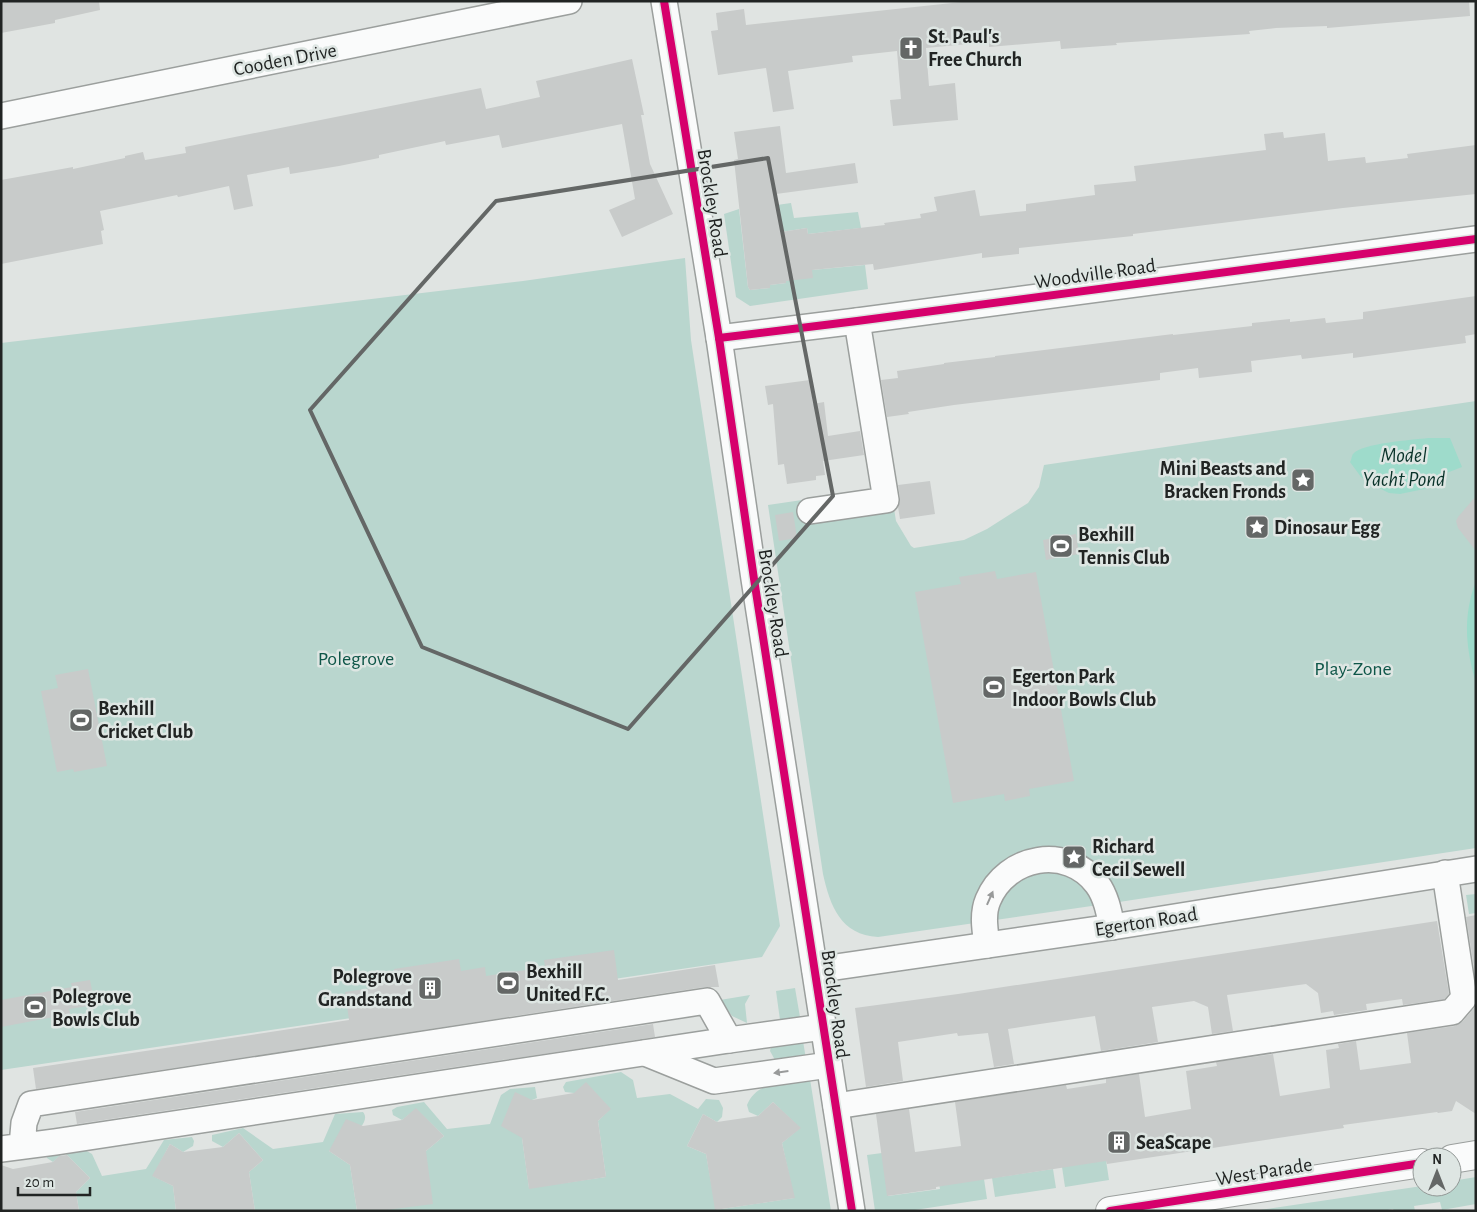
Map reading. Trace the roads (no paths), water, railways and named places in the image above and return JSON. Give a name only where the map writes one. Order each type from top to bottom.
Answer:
[{"type":"main road","points":[[1462,1157],[1476,1155]]},
{"type":"main road","name":"West Parade","points":[[1110,1211],[1412,1165]]},
{"type":"street","name":"Cooden Drive","points":[[1,116],[569,1]]},
{"type":"street","name":"Brockley Road","points":[[664,1],[719,338],[754,579],[852,1211]]},
{"type":"street","name":"Woodville Road","points":[[719,338],[1476,239]]},
{"type":"street","points":[[810,511],[886,500],[857,321]]},
{"type":"street","points":[[987,945],[984,923],[988,901],[998,882],[1016,867],[1037,860],[1059,860],[1080,869],[1097,884],[1107,904],[1112,927]]},
{"type":"street","name":"Egerton Road","points":[[815,970],[1112,927],[1476,869]]},
{"type":"street","points":[[836,1106],[1452,1012],[1464,998],[1445,873]]},
{"type":"street","points":[[12,1148],[31,1104],[707,1001],[729,1040]]},
{"type":"street","points":[[12,1148],[645,1052],[823,1027]]},
{"type":"street","points":[[645,1052],[714,1081],[829,1065]]},
{"type":"water","name":"Model Yacht Pond","points":[[1428,438],[1450,438],[1462,467],[1444,474],[1429,488],[1400,494],[1389,493],[1361,477],[1350,462],[1353,454],[1366,447]]},
{"type":"water","points":[[1476,581],[1476,684],[1468,645],[1467,620]]},
{"type":"place","name":"St. Paul's Free Church","points":[[911,48]]},
{"type":"place","name":"Mini Beasts and Bracken Fronds","points":[[1303,480]]},
{"type":"place","name":"Dinosaur Egg","points":[[1257,527]]},
{"type":"place","name":"Bexhill Tennis Club","points":[[1061,546]]},
{"type":"place","name":"Egerton Park Indoor Bowls Club","points":[[994,687]]},
{"type":"place","name":"Bexhill Cricket Club","points":[[81,720]]},
{"type":"place","name":"Richard Cecil Sewell","points":[[1074,857]]},
{"type":"place","name":"Bexhill United F.C.","points":[[508,983]]},
{"type":"place","name":"Polegrove Grandstand","points":[[430,988]]},
{"type":"place","name":"Polegrove Bowls Club","points":[[35,1007]]},
{"type":"place","name":"SeaScape","points":[[1119,1142]]},
{"type":"park label","name":"Polegrove","points":[[356,658]]},
{"type":"park label","name":"Play-Zone","points":[[1353,668]]}]
